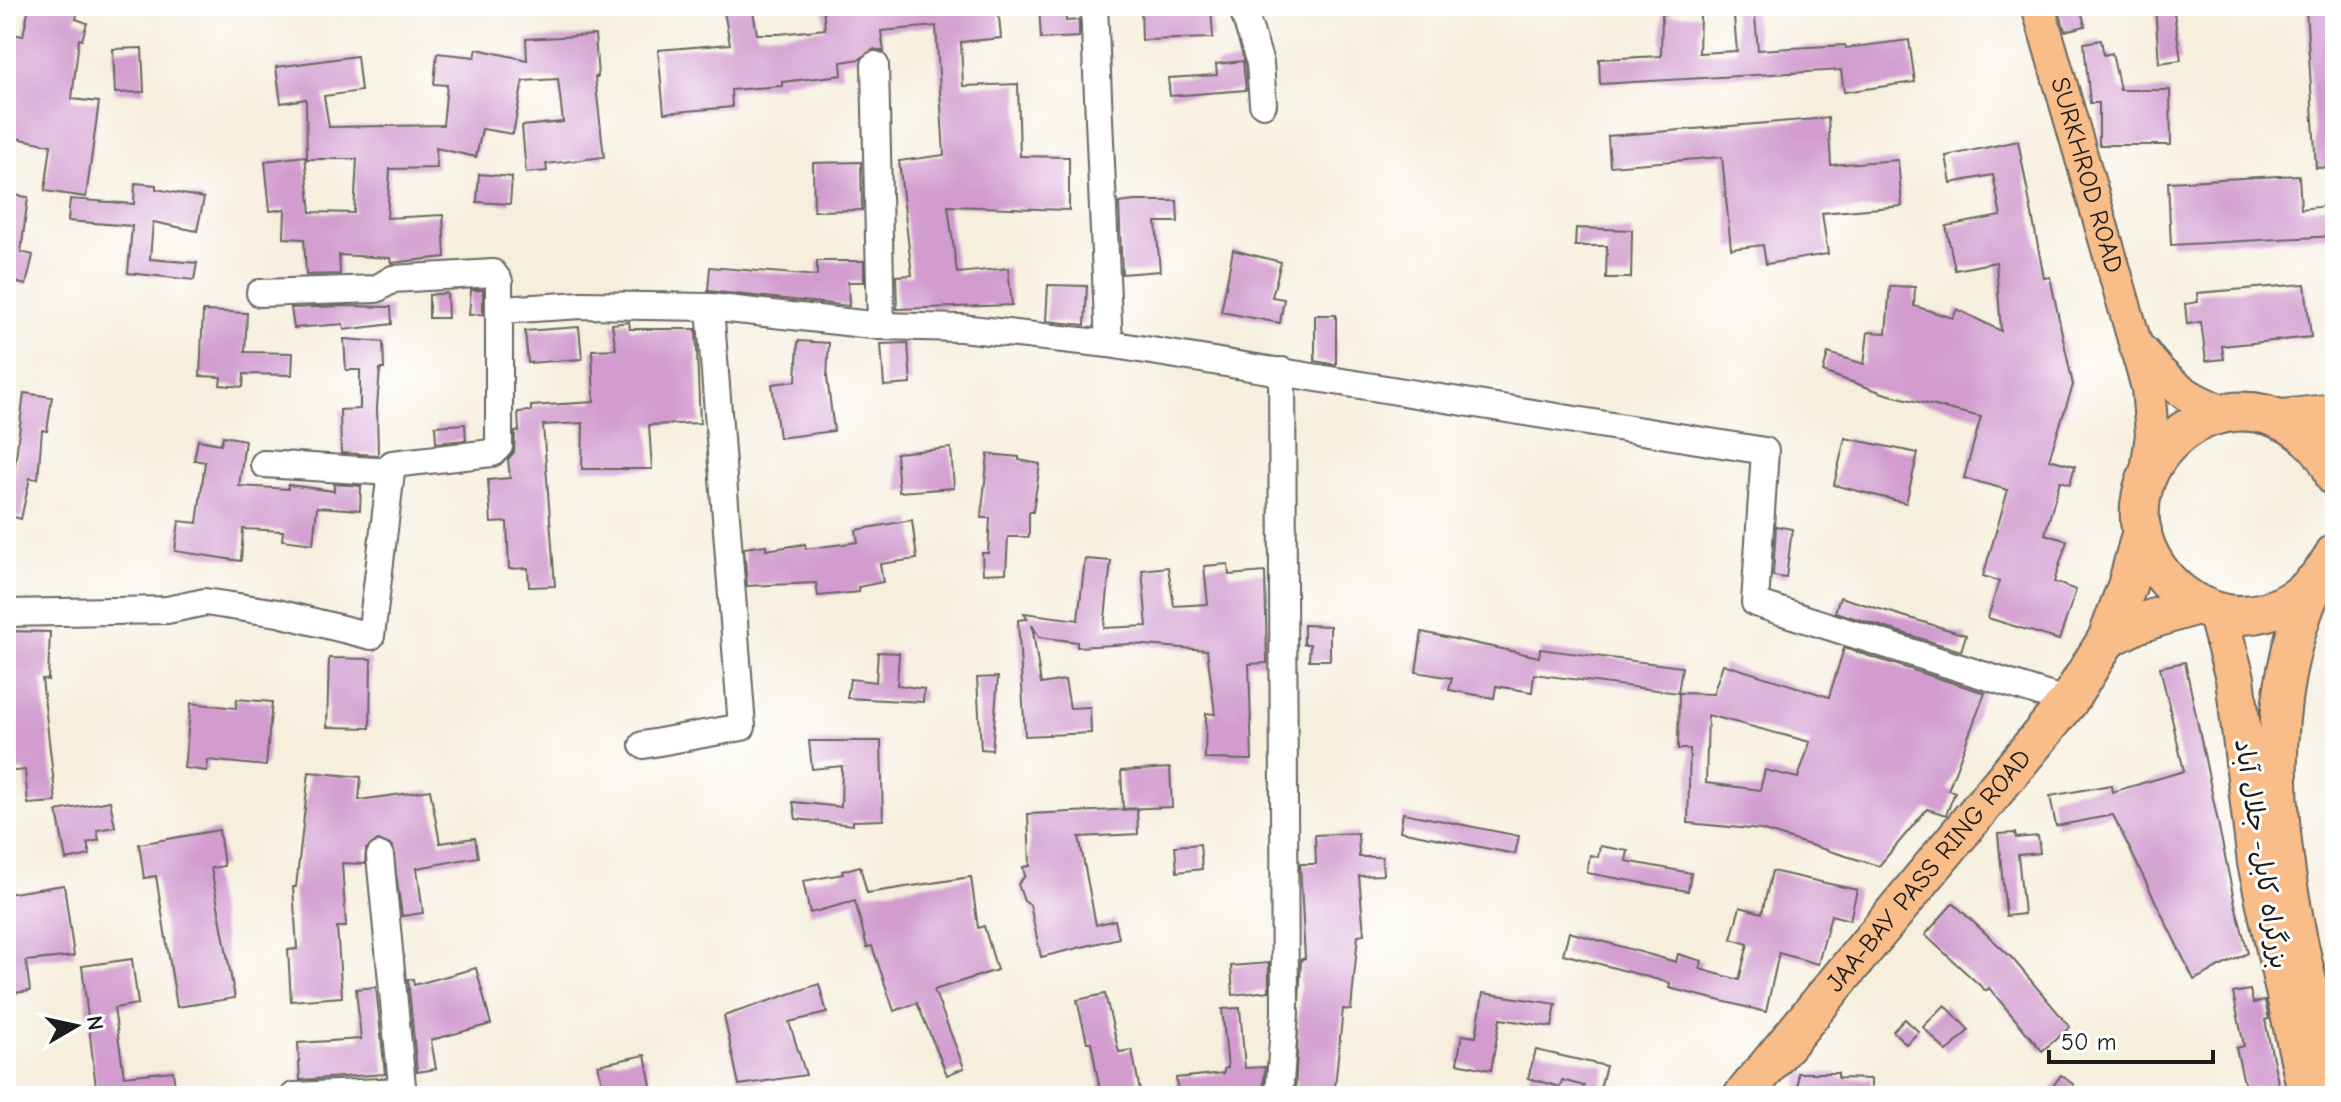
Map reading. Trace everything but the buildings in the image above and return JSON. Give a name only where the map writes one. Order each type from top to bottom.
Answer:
[{"type":"highway","points":[[2207,608],[2171,586],[2152,561],[2142,531],[2140,505],[2145,480],[2157,455],[2175,435],[2198,421],[2224,412],[2253,411],[2282,419],[2311,438],[2331,465],[2335,477]]},
{"type":"highway","points":[[2282,419],[2335,413]]},
{"type":"highway","name":"JAA-BAY PASS RING ROAD","points":[[1743,1096],[2068,702],[2107,639],[2127,586],[2142,531]]},
{"type":"highway","name":"بزرگراه کابل- جلال آباد","points":[[2328,562],[2288,604],[2263,612],[2207,608],[2235,678],[2257,863],[2311,1054],[2335,1093]]},
{"type":"highway","name":"بزرگراه کابل- جلال آباد","points":[[2308,1096],[2311,1054],[2284,862],[2276,780],[2284,669],[2294,628],[2328,562]]},
{"type":"highway","points":[[2107,639],[2136,624],[2207,608]]},
{"type":"main road","name":"SURKHROD ROAD","points":[[2038,6],[2148,388],[2152,434],[2145,480]]},
{"type":"main road","name":"SURKHROD ROAD","points":[[2136,343],[2159,375],[2190,399],[2224,412]]},
{"type":"street","points":[[1094,6],[1109,344]]},
{"type":"street","points":[[1242,6],[1260,63],[1263,104]]},
{"type":"street","points":[[875,65],[881,326]]},
{"type":"street","points":[[6,613],[167,610],[205,602],[278,613],[367,637],[373,631],[392,464],[497,451],[499,281],[493,273],[393,279],[376,289],[260,293]]},
{"type":"street","points":[[501,310],[582,305],[710,307],[881,326],[961,328],[1109,344],[1326,376],[1379,390],[1765,451],[1755,603],[2068,702]]},
{"type":"street","points":[[643,745],[742,727],[710,307]]},
{"type":"street","points":[[1279,1096],[1285,997],[1282,371]]},
{"type":"street","points":[[264,464],[391,472]]},
{"type":"street","points":[[294,1096],[402,1094],[380,856]]}]
